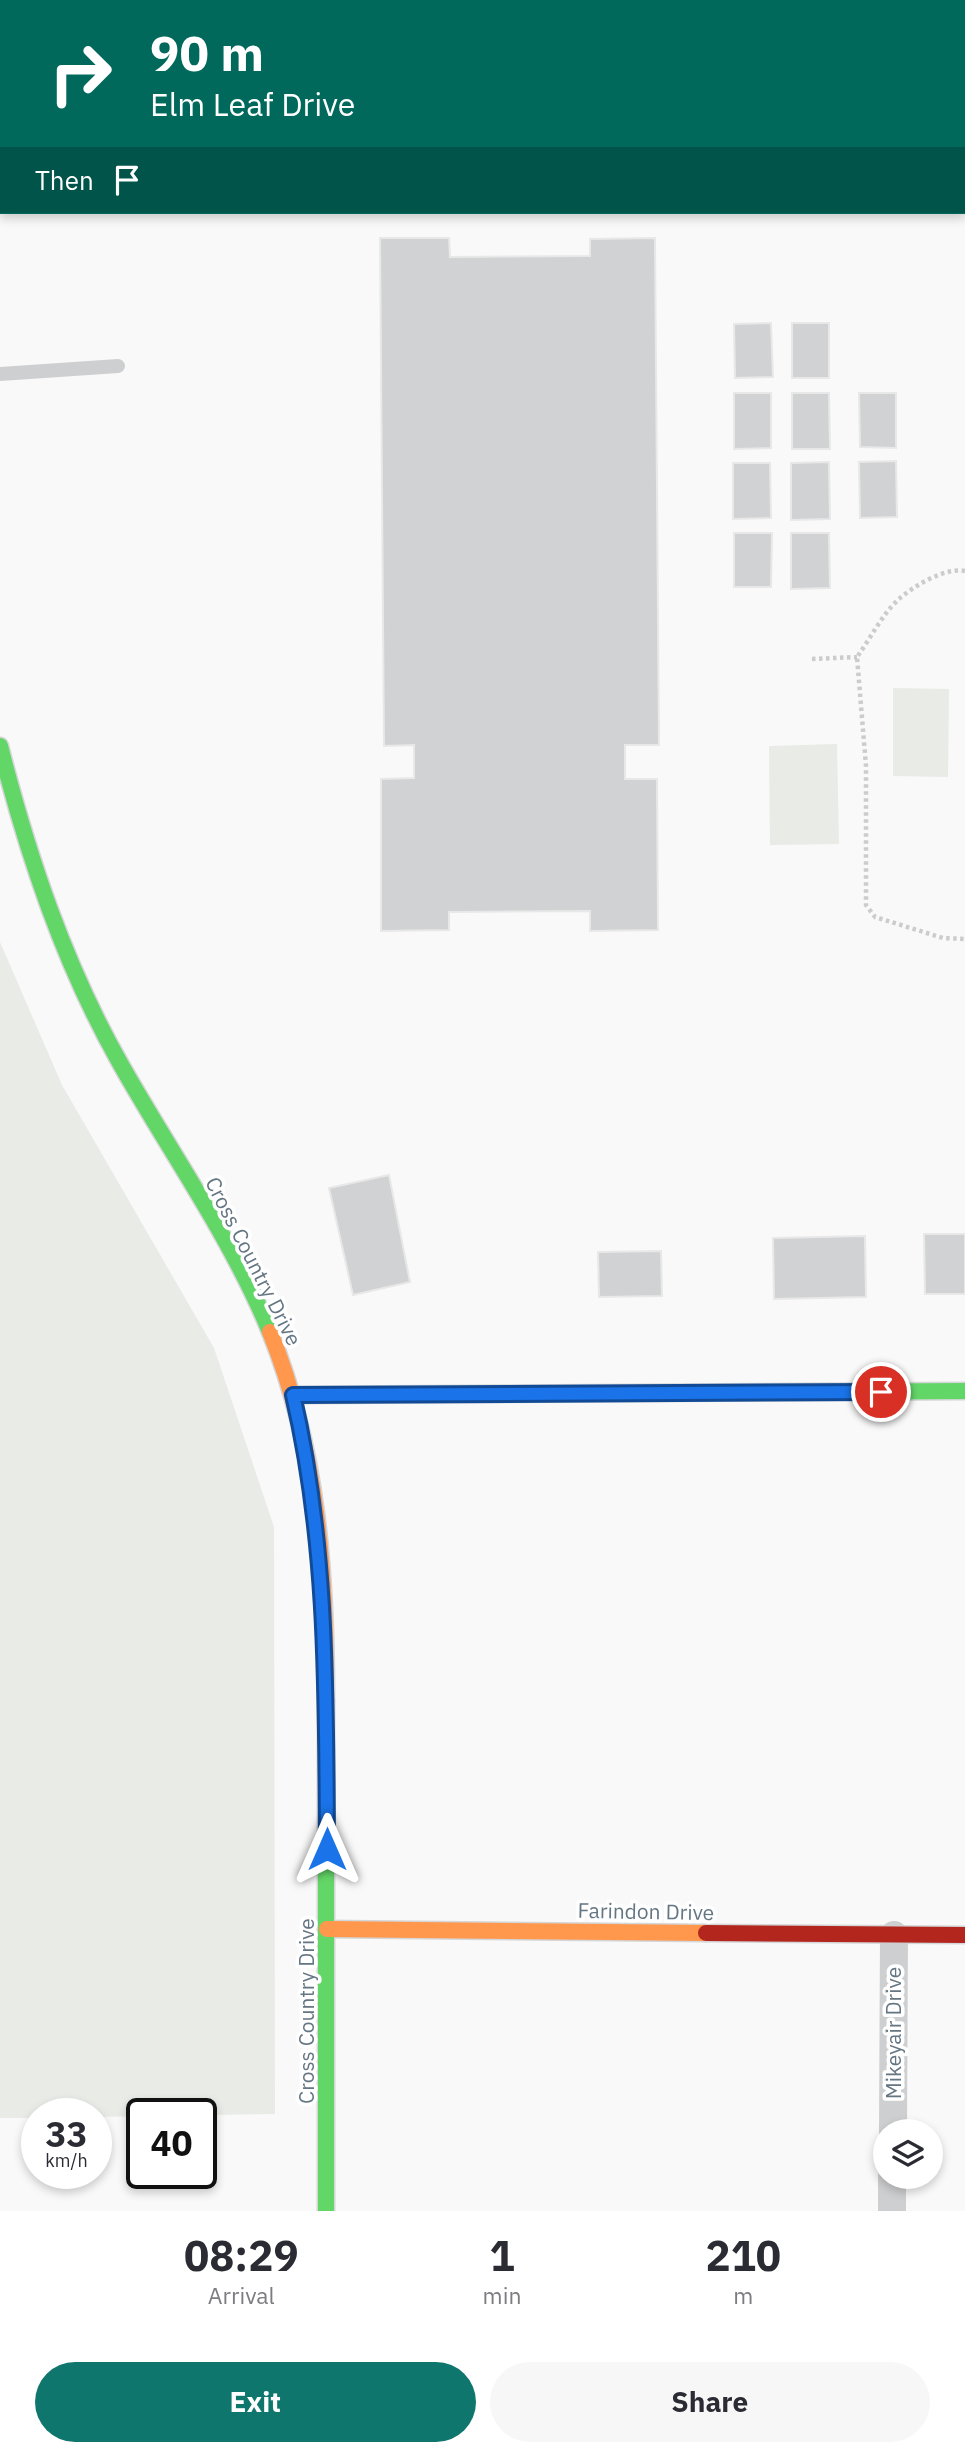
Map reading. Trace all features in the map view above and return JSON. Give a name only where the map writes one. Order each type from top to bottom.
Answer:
[{"type":"street","name":"Cross Country Drive","points":[[0,746],[35,874],[90,1007],[243,1277],[272,1336],[293,1395],[314,1500],[326,1636],[326,2211]]},
{"type":"street","points":[[293,1395],[965,1391]]},
{"type":"street","name":"Farindon Drive","points":[[327,1928],[965,1935]]},
{"type":"street","name":"Mikeyair Drive","points":[[892,2119],[894,1935]]},
{"type":"street","points":[[892,2189],[892,2211]]},
{"type":"lane","points":[[0,374],[118,366]]},
{"type":"path","points":[[965,572],[959,570],[932,578],[899,599],[857,657],[866,766],[866,905],[875,918],[943,938],[965,939]]},
{"type":"path","points":[[812,659],[857,657]]},
{"type":"shaded area","points":[[893,688],[949,689],[948,777],[893,776]]},
{"type":"shaded area","points":[[837,744],[839,844],[770,845],[769,746]]},
{"type":"shaded area","points":[[0,942],[62,1085],[214,1348],[274,1527],[275,2114],[217,2115],[217,2098],[126,2098],[126,2116],[112,2117],[112,2098],[21,2098],[21,2118],[0,2118]]},
{"type":"building","points":[[380,238],[449,238],[450,257],[590,256],[590,239],[655,238],[659,745],[625,745],[625,779],[657,779],[658,930],[590,931],[590,911],[449,912],[449,930],[381,931],[381,779],[414,778],[414,745],[384,746]]},
{"type":"building","points":[[771,323],[773,377],[735,378],[734,324]]},
{"type":"building","points":[[792,323],[829,323],[829,378],[792,378]]},
{"type":"building","points":[[734,393],[771,393],[771,448],[734,449]]},
{"type":"building","points":[[792,393],[829,393],[830,449],[792,449]]},
{"type":"building","points":[[859,393],[896,393],[896,448],[860,447]]},
{"type":"building","points":[[896,461],[897,517],[860,518],[859,462]]},
{"type":"building","points":[[829,462],[830,519],[791,520],[791,463]]},
{"type":"building","points":[[733,463],[770,463],[771,518],[733,519]]},
{"type":"building","points":[[734,533],[772,533],[771,587],[734,587]]},
{"type":"building","points":[[791,533],[829,533],[830,588],[791,589]]},
{"type":"building","points":[[389,1175],[410,1282],[353,1295],[329,1188]]},
{"type":"building","points":[[924,1234],[965,1234],[965,1294],[925,1294]]},
{"type":"building","points":[[865,1236],[866,1297],[774,1299],[773,1238]]},
{"type":"building","points":[[661,1251],[662,1296],[599,1297],[598,1252]]},
{"type":"traffic: fast","points":[[0,746],[36,869],[82,987],[120,1063],[237,1262],[270,1332]]},
{"type":"traffic: fast","points":[[293,1395],[965,1391]]},
{"type":"traffic: fast","points":[[326,1701],[326,2211]]},
{"type":"traffic: slow","points":[[270,1332],[299,1422],[316,1513],[324,1606],[326,1701]]},
{"type":"traffic: slow","points":[[327,1929],[706,1933]]},
{"type":"traffic: jam","points":[[706,1933],[965,1935]]},
{"type":"route","points":[[327,1849],[326,1636],[320,1555],[306,1450],[293,1395],[881,1392]]}]
